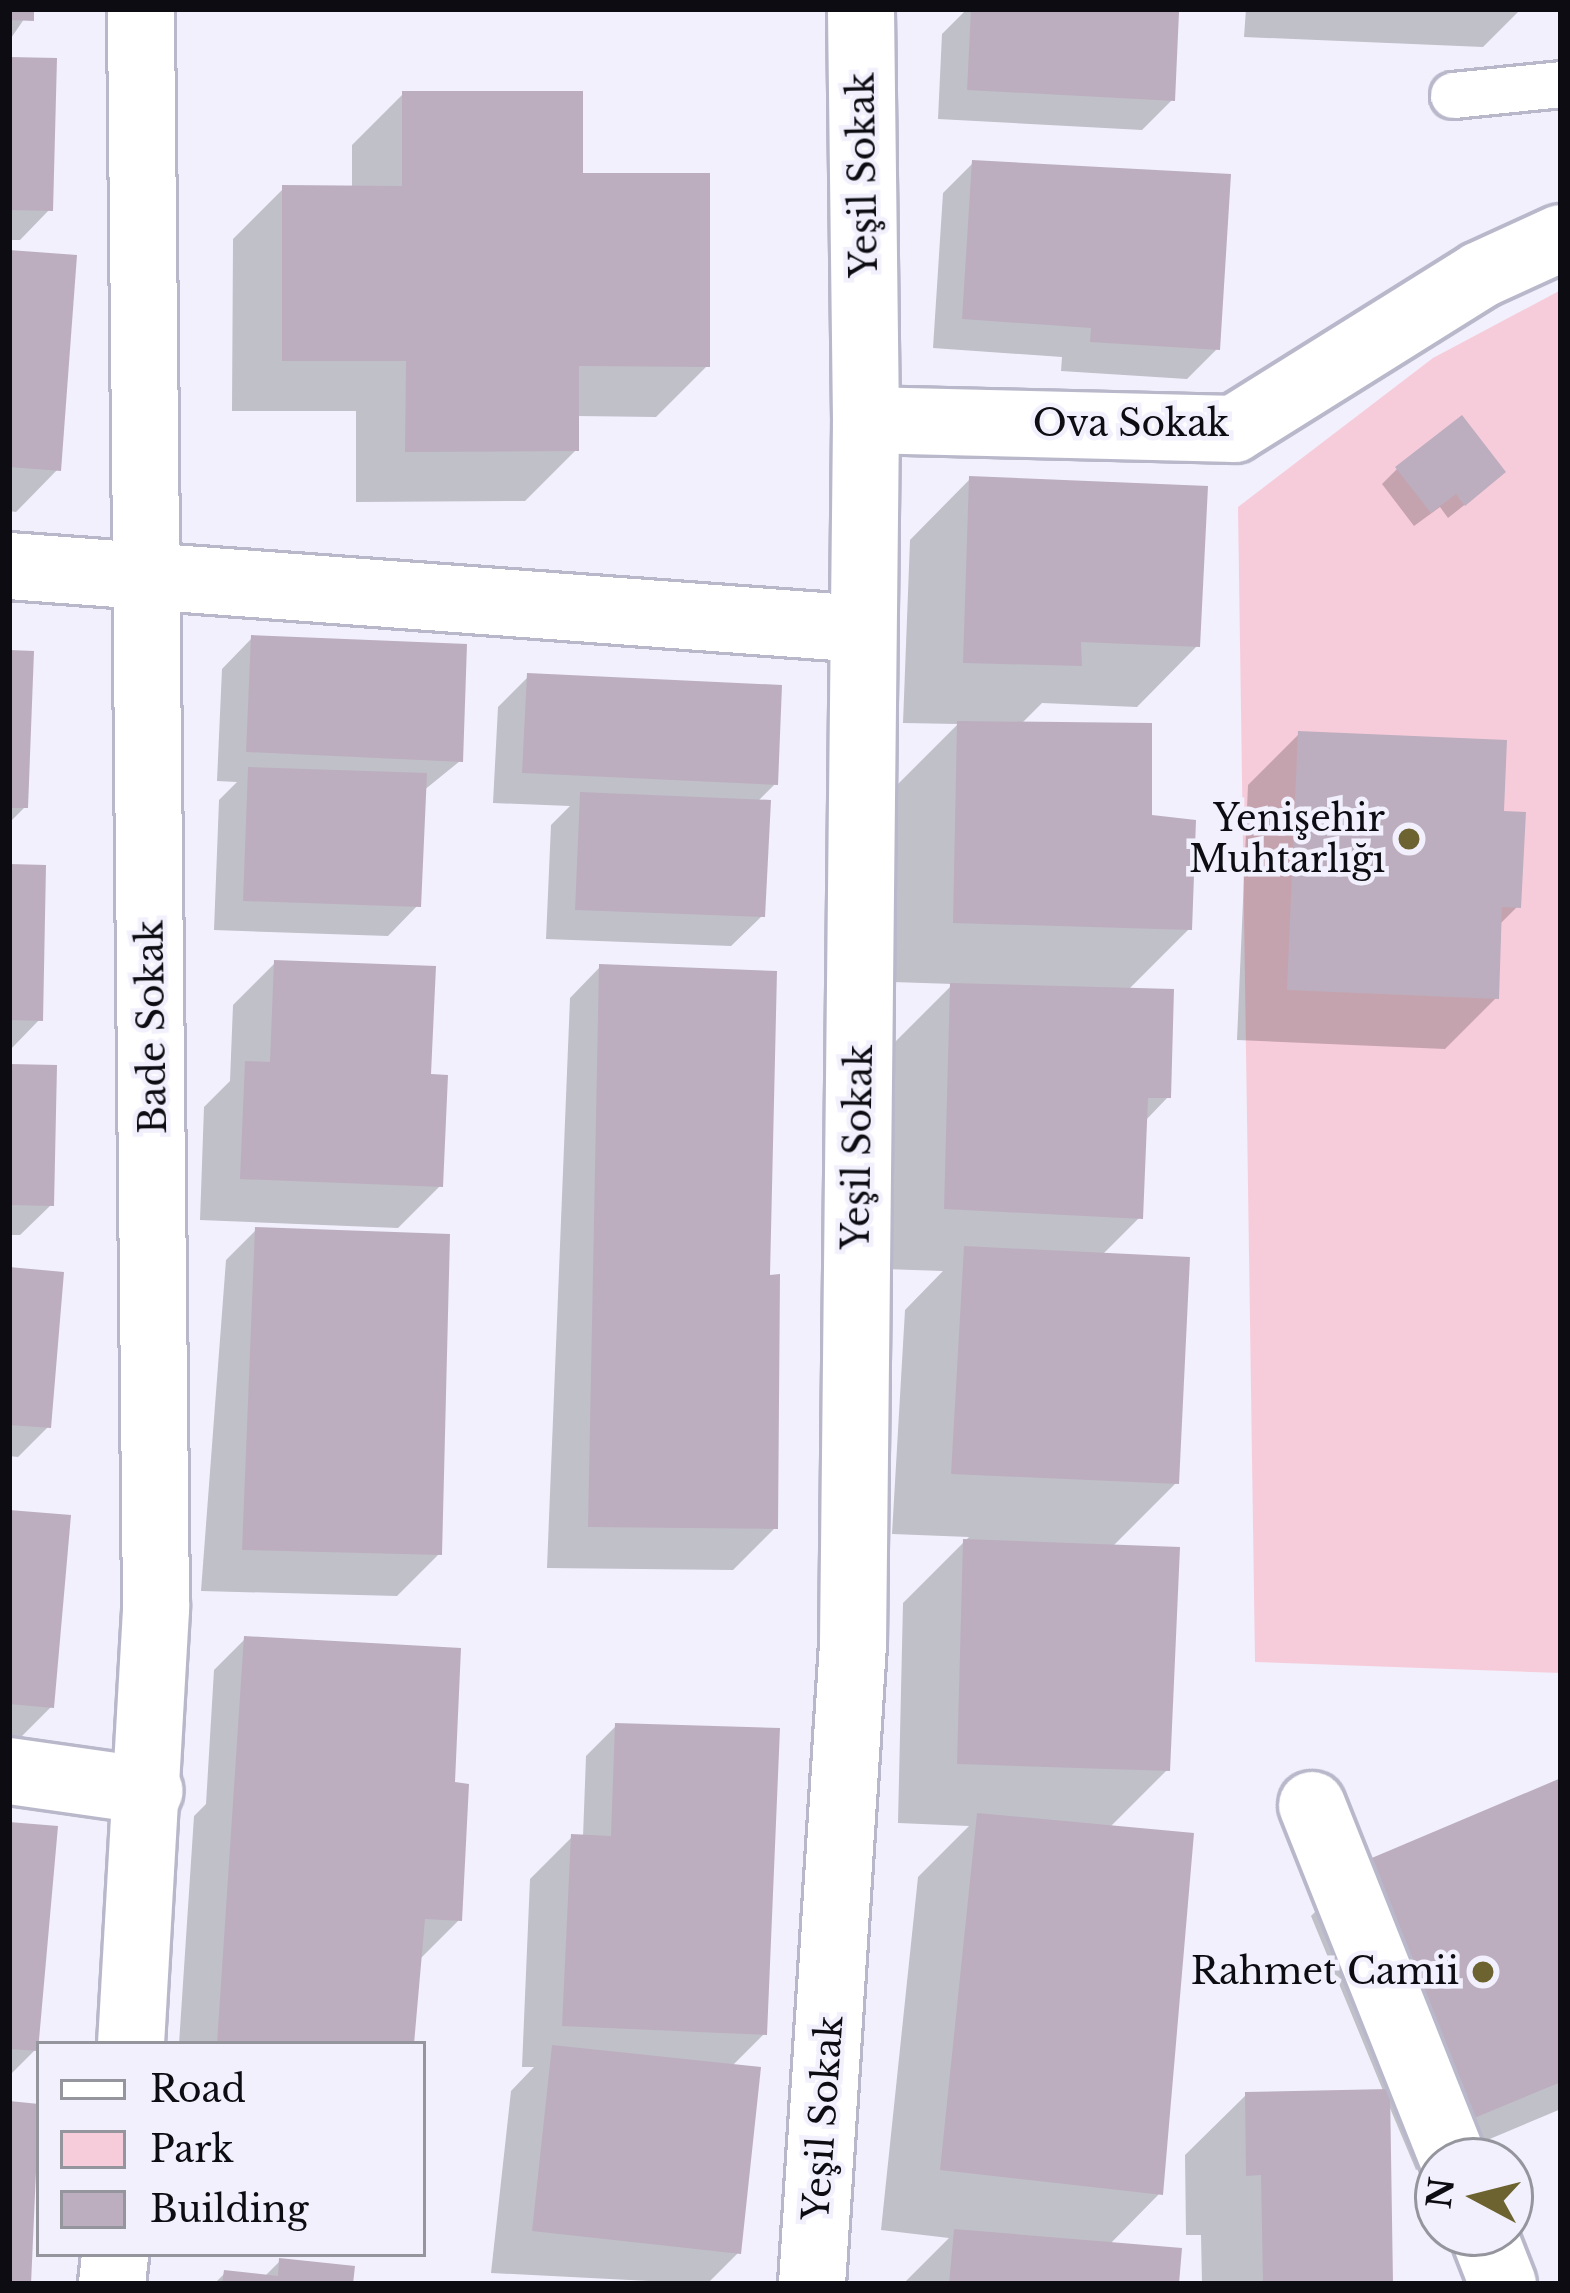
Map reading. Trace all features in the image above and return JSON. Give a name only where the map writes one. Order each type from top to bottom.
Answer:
[{"type":"street","name":"Bade Sokak","points":[[131,2041],[150,1790],[156,1382],[141,9]]},
{"type":"street","name":"Yeşil Sokak","points":[[812,2284],[853,1644],[866,419],[861,9]]},
{"type":"street","name":"Ova Sokak","points":[[866,419],[1234,429],[1480,275],[1561,238]]},
{"type":"street","points":[[9,566],[862,629]]},
{"type":"street","points":[[9,1771],[150,1790]]},
{"type":"street","points":[[1312,1805],[1444,2137]]},
{"type":"lane","points":[[1453,95],[1561,84]]},
{"type":"green space","points":[[1561,290],[1561,1673],[1255,1662],[1238,507],[1433,358]]},
{"type":"building","points":[[9,9],[34,9],[34,21],[9,20]]},
{"type":"building","points":[[971,9],[1179,12],[1175,101],[967,90]]},
{"type":"building","points":[[9,57],[57,58],[53,211],[9,210]]},
{"type":"building","points":[[402,91],[583,91],[583,173],[710,173],[710,367],[579,366],[579,451],[405,452],[406,361],[282,361],[282,185],[402,186]]},
{"type":"building","points":[[972,160],[1231,174],[1220,350],[1090,342],[1091,328],[962,319]]},
{"type":"building","points":[[9,250],[77,255],[61,471],[9,467]]},
{"type":"building","points":[[1462,415],[1506,472],[1465,506],[1456,494],[1431,513],[1395,467]]},
{"type":"building","points":[[969,476],[1208,486],[1200,647],[1081,642],[1082,666],[963,663]]},
{"type":"building","points":[[251,635],[467,644],[463,762],[246,752]]},
{"type":"building","points":[[9,650],[34,651],[28,808],[9,808]]},
{"type":"building","points":[[527,673],[782,685],[778,785],[522,773]]},
{"type":"building","points":[[957,721],[1152,723],[1152,815],[1196,820],[1192,930],[953,923]]},
{"type":"building","name":"Yenişehir Muhtarlığı","points":[[1298,731],[1507,740],[1504,811],[1526,812],[1521,908],[1502,907],[1499,999],[1287,990]]},
{"type":"building","points":[[248,767],[427,773],[421,907],[243,901]]},
{"type":"building","points":[[580,792],[771,800],[765,917],[575,910]]},
{"type":"building","points":[[9,864],[46,865],[43,1021],[9,1020]]},
{"type":"building","points":[[274,960],[436,966],[431,1074],[448,1075],[443,1187],[240,1179],[245,1061],[270,1062]]},
{"type":"building","points":[[599,964],[777,971],[770,1275],[780,1274],[778,1529],[588,1527]]},
{"type":"building","points":[[950,983],[1174,989],[1171,1098],[1148,1098],[1143,1219],[944,1209]]},
{"type":"building","points":[[9,1064],[57,1065],[54,1206],[9,1205]]},
{"type":"building","points":[[255,1227],[450,1234],[442,1555],[242,1550]]},
{"type":"building","points":[[964,1246],[1190,1257],[1179,1484],[951,1474]]},
{"type":"building","points":[[9,1267],[64,1272],[51,1428],[9,1425]]},
{"type":"building","points":[[9,1510],[71,1515],[54,1708],[9,1704]]},
{"type":"building","points":[[963,1539],[1180,1547],[1170,1771],[957,1764]]},
{"type":"building","points":[[244,1636],[461,1648],[455,1782],[469,1784],[462,1921],[425,1919],[414,2041],[217,2041]]},
{"type":"building","points":[[615,1723],[780,1728],[767,2035],[562,2026],[571,1834],[611,1836]]},
{"type":"building","name":"Rahmet Camii","points":[[1561,1778],[1561,2082],[1467,2121],[1360,1863]]},
{"type":"building","points":[[977,1813],[1194,1833],[1163,2195],[940,2170]]},
{"type":"building","points":[[9,1822],[58,1826],[39,2041],[36,2051],[9,2049]]},
{"type":"building","points":[[552,2045],[761,2067],[741,2254],[532,2231]]},
{"type":"building","points":[[1390,2089],[1393,2284],[1263,2284],[1261,2175],[1246,2176],[1245,2092]]},
{"type":"building","points":[[9,2101],[36,2104],[36,2172],[31,2284],[9,2284]]},
{"type":"building","points":[[954,2229],[1182,2248],[1179,2284],[949,2284]]},
{"type":"building","points":[[279,2258],[355,2266],[353,2284],[222,2284],[224,2270],[278,2276]]},
{"type":"place","name":"Yenişehir Muhtarlığı","points":[[1409,839]]},
{"type":"place","name":"Rahmet Camii","points":[[1483,1972]]}]
